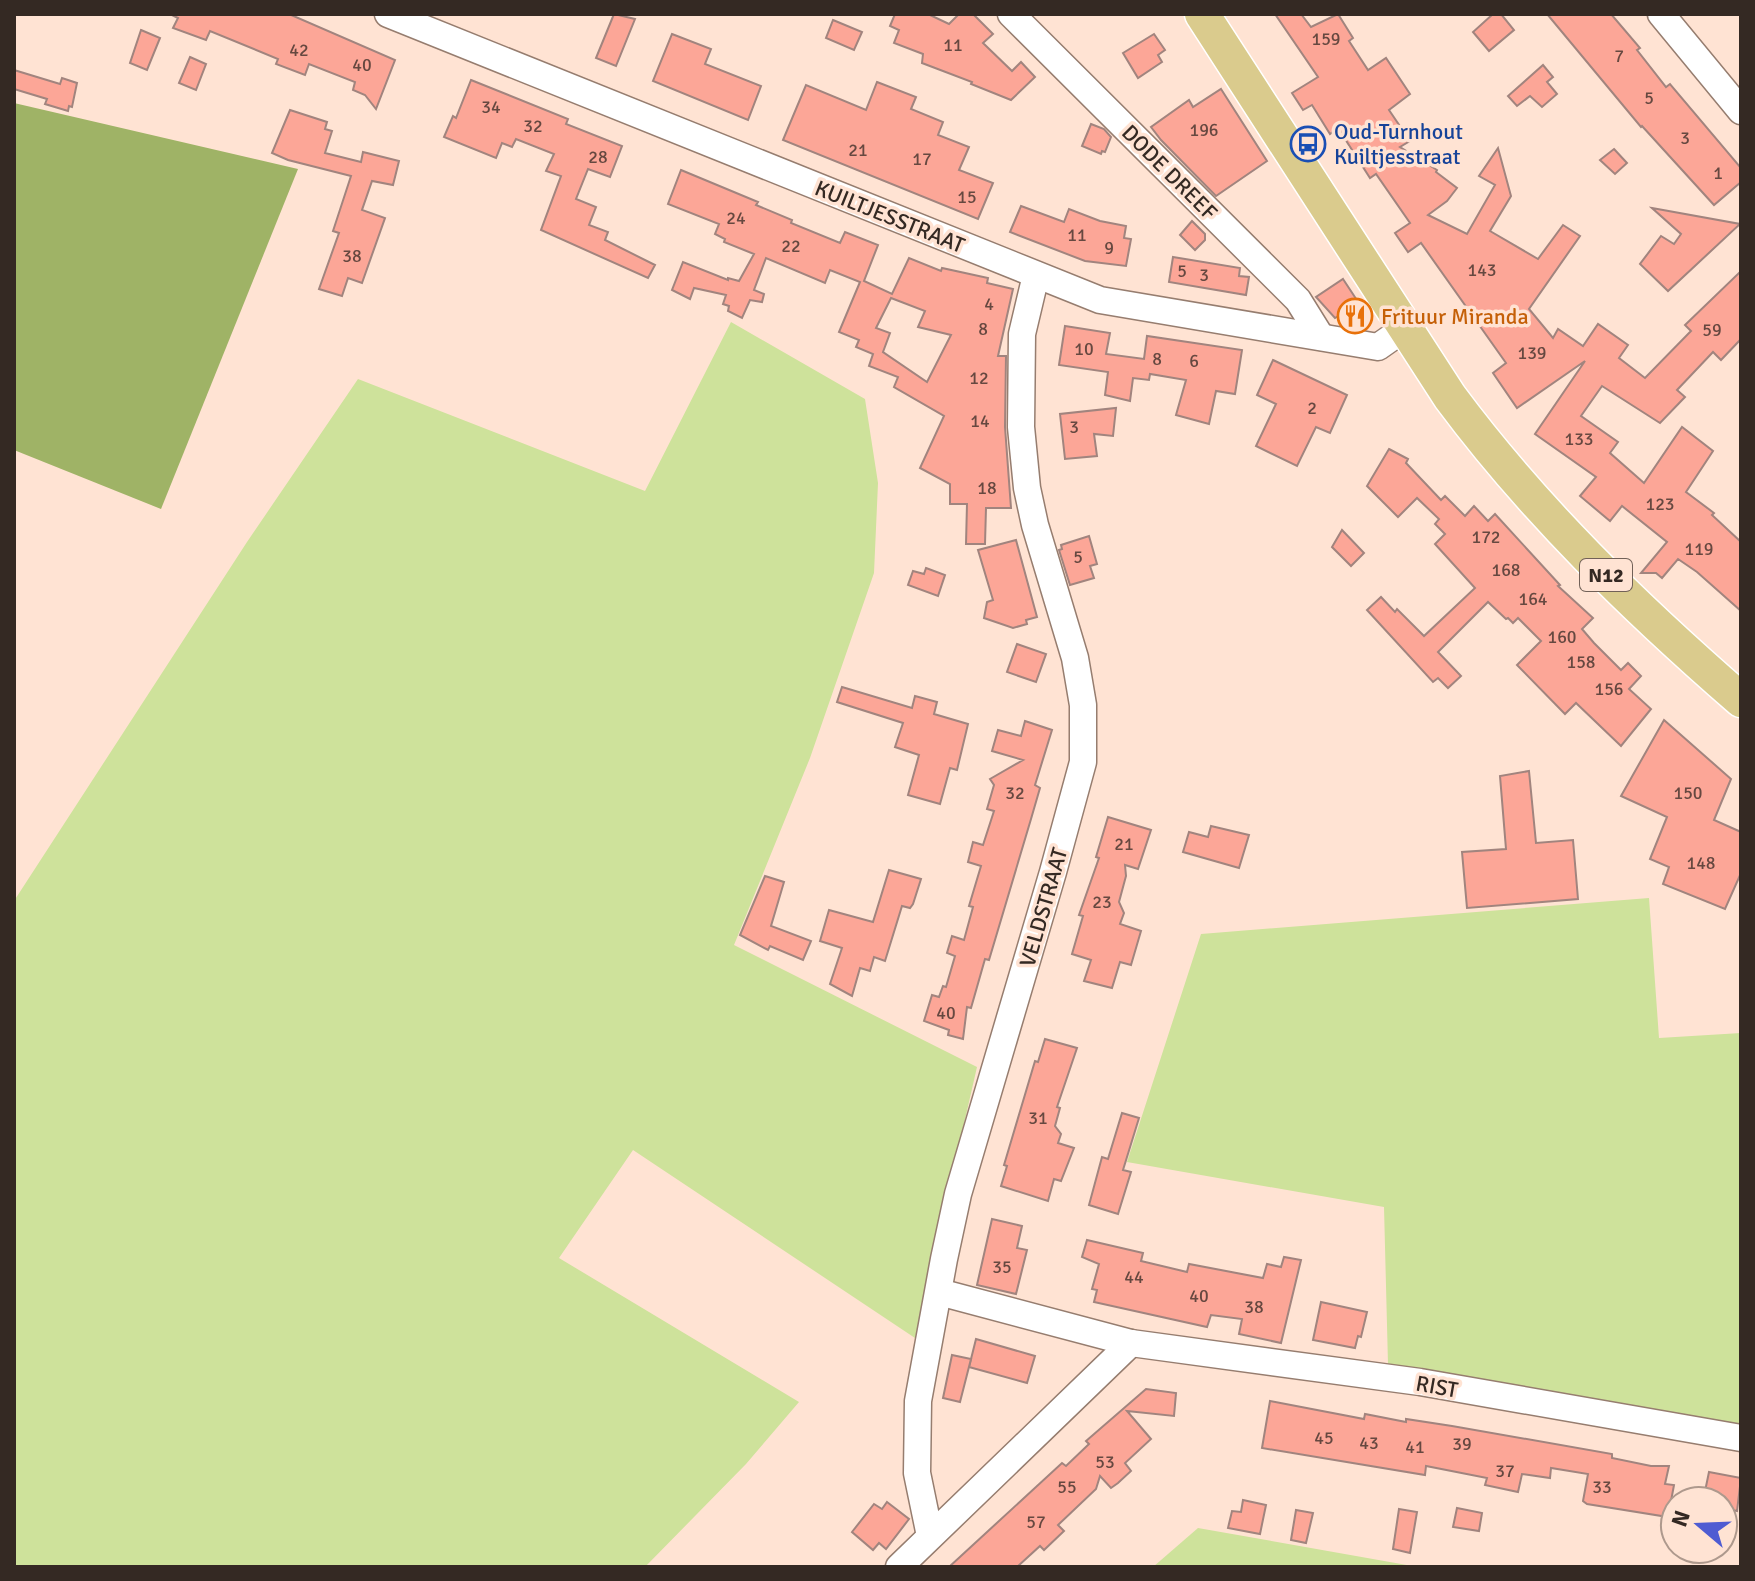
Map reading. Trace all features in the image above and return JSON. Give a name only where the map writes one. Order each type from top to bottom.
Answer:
[{"type":"main road","name":"N12","points":[[1202,14],[1405,328],[1476,431],[1551,519],[1665,635],[1741,700]]},
{"type":"street","name":"KUILTJESSTRAAT","points":[[388,14],[1100,300],[1378,347],[1405,328]]},
{"type":"street","name":"DODE DREEF","points":[[1011,14],[1298,300],[1321,337]]},
{"type":"street","points":[[1677,19],[1741,111]]},
{"type":"street","name":"VELDSTRAAT","points":[[930,1536],[917,1473],[918,1401],[958,1194],[1083,762],[1083,705],[1075,658],[1035,525],[1027,488],[1021,427],[1022,334],[1036,275]]},
{"type":"street","name":"RIST","points":[[939,1292],[1131,1343],[1420,1382],[1741,1438]]},
{"type":"street","points":[[899,1567],[1131,1343]]},
{"type":"green space","points":[[14,103],[298,169],[161,509],[14,450]]},
{"type":"green space","points":[[731,322],[865,399],[878,483],[874,573],[810,758],[734,945],[977,1067],[915,1338],[633,1150],[559,1258],[799,1402],[746,1464],[645,1567],[14,1567],[14,901],[247,542],[358,379],[645,491]]},
{"type":"green space","points":[[1649,898],[1659,1038],[1741,1033],[1741,1425],[1388,1364],[1384,1207],[1127,1162],[1201,934]]},
{"type":"green space","points":[[1198,1528],[1418,1567],[1153,1567]]},
{"type":"building","points":[[170,14],[289,14],[395,60],[376,109],[365,95],[353,90],[355,82],[309,64],[305,75],[276,64],[278,59],[210,31],[206,40],[173,28],[178,18]]},
{"type":"building","points":[[614,14],[635,19],[616,66],[596,58]]},
{"type":"building","points":[[895,14],[928,14],[949,24],[959,14],[973,14],[993,34],[983,43],[1012,71],[1021,62],[1035,77],[1011,100],[922,63],[923,54],[894,43],[899,30],[890,26]]},
{"type":"building","points":[[1275,14],[1301,14],[1311,27],[1338,14],[1353,38],[1349,41],[1368,70],[1386,58],[1410,94],[1389,110],[1410,141],[1400,147],[1437,170],[1457,188],[1447,201],[1428,215],[1467,234],[1495,185],[1479,176],[1498,148],[1511,196],[1490,231],[1538,259],[1563,225],[1580,236],[1529,309],[1553,338],[1558,329],[1583,346],[1598,324],[1628,345],[1619,358],[1645,378],[1691,331],[1685,325],[1741,271],[1741,339],[1721,360],[1713,352],[1677,390],[1685,397],[1660,423],[1602,386],[1581,416],[1618,442],[1610,453],[1644,483],[1682,427],[1713,451],[1686,492],[1714,513],[1712,515],[1741,542],[1741,611],[1678,559],[1662,578],[1656,573],[1641,573],[1667,542],[1622,506],[1610,521],[1580,496],[1596,477],[1535,434],[1585,361],[1517,408],[1493,373],[1506,363],[1421,243],[1408,252],[1395,233],[1410,223],[1376,174],[1370,178],[1338,128],[1330,134],[1312,105],[1303,110],[1292,93],[1318,77]]},
{"type":"building","points":[[1493,14],[1501,14],[1514,30],[1489,51],[1473,32]]},
{"type":"building","points":[[1547,14],[1611,14],[1640,48],[1637,50],[1666,87],[1670,84],[1741,168],[1741,182],[1714,205],[1641,127]]},
{"type":"building","points":[[833,20],[862,32],[854,50],[826,38]]},
{"type":"building","points":[[141,30],[160,38],[147,70],[130,63]]},
{"type":"building","points":[[672,34],[711,49],[705,64],[761,86],[748,120],[653,81]]},
{"type":"building","points":[[1154,34],[1165,50],[1158,55],[1162,62],[1138,78],[1123,53]]},
{"type":"building","points":[[190,57],[206,64],[196,90],[179,83]]},
{"type":"building","points":[[1543,65],[1553,77],[1547,82],[1557,94],[1542,107],[1530,96],[1517,106],[1508,96]]},
{"type":"building","points":[[14,70],[60,84],[62,78],[77,83],[72,107],[69,106],[68,111],[45,104],[47,99],[14,89]]},
{"type":"building","points":[[471,80],[568,119],[566,124],[622,146],[610,177],[588,169],[576,199],[596,207],[589,225],[608,232],[605,240],[655,265],[648,278],[541,230],[561,176],[546,171],[554,154],[516,139],[512,147],[502,143],[496,158],[444,137],[453,116],[456,118]]},
{"type":"building","points":[[877,82],[916,97],[911,109],[943,122],[938,135],[969,147],[959,170],[993,183],[978,219],[783,140],[806,85],[866,110]]},
{"type":"building","points":[[1221,89],[1267,161],[1216,196],[1151,127],[1189,100],[1193,107]]},
{"type":"building","points":[[290,110],[327,122],[325,129],[332,131],[325,153],[361,162],[363,152],[399,161],[393,185],[372,181],[362,210],[385,218],[362,283],[348,278],[342,296],[319,289],[339,233],[333,231],[351,176],[272,153]]},
{"type":"building","points":[[1091,124],[1104,129],[1111,137],[1105,152],[1101,154],[1082,146]]},
{"type":"building","points":[[1614,149],[1627,163],[1615,174],[1600,160]]},
{"type":"building","points":[[681,170],[758,202],[756,205],[792,220],[791,223],[840,243],[845,232],[878,245],[864,281],[892,294],[909,258],[941,271],[942,268],[988,278],[987,283],[1013,289],[998,356],[1006,356],[1005,427],[1011,508],[986,508],[985,544],[966,544],[967,504],[950,504],[950,484],[920,468],[944,416],[894,387],[898,377],[869,366],[873,354],[856,347],[859,340],[839,332],[860,282],[830,270],[825,283],[766,258],[754,290],[764,294],[762,302],[750,300],[742,318],[728,311],[729,306],[723,304],[726,295],[694,288],[690,299],[672,290],[683,262],[728,280],[739,281],[754,254],[724,242],[725,239],[715,234],[719,224],[668,204]],"holes":[[[891,298],[925,311],[918,327],[951,335],[927,382],[883,352],[890,333],[876,328]]]},
{"type":"building","points":[[1021,206],[1064,222],[1069,209],[1100,221],[1126,226],[1124,238],[1131,239],[1126,266],[1085,261],[1010,232]]},
{"type":"building","points":[[1652,208],[1740,224],[1668,291],[1640,264],[1661,236],[1674,244],[1681,234]]},
{"type":"building","points":[[1192,221],[1205,234],[1205,240],[1195,250],[1180,235]]},
{"type":"building","points":[[1173,257],[1240,268],[1239,276],[1249,277],[1246,295],[1169,282]]},
{"type":"building","points":[[1343,279],[1368,317],[1367,323],[1360,328],[1351,326],[1342,314],[1335,318],[1316,297]]},
{"type":"building","points":[[1065,326],[1110,333],[1106,354],[1144,359],[1147,336],[1242,350],[1235,394],[1216,391],[1209,424],[1176,415],[1186,380],[1150,374],[1149,380],[1133,378],[1130,401],[1105,395],[1108,372],[1059,365]]},
{"type":"building","points":[[1273,360],[1347,395],[1330,433],[1316,427],[1297,466],[1256,446],[1276,404],[1257,395]]},
{"type":"building","points":[[1116,408],[1113,436],[1094,434],[1097,456],[1065,459],[1060,414]]},
{"type":"building","points":[[1389,449],[1408,459],[1406,463],[1441,500],[1445,496],[1465,516],[1474,506],[1488,521],[1495,514],[1558,586],[1593,618],[1582,629],[1594,643],[1621,670],[1628,663],[1641,676],[1629,689],[1651,709],[1621,746],[1576,703],[1565,714],[1517,665],[1541,641],[1518,618],[1513,623],[1488,602],[1438,652],[1461,676],[1448,688],[1438,678],[1433,682],[1367,610],[1381,597],[1424,636],[1475,588],[1435,544],[1445,534],[1435,524],[1439,519],[1417,498],[1398,517],[1367,486]]},
{"type":"building","points":[[1342,530],[1364,553],[1351,566],[1332,547]]},
{"type":"building","points":[[1089,536],[1097,564],[1090,566],[1094,578],[1070,585],[1059,550],[1062,549],[1061,545]]},
{"type":"building","points":[[1016,540],[1037,617],[1013,628],[984,618],[987,602],[993,600],[978,550]]},
{"type":"building","points":[[926,568],[945,575],[938,596],[908,585],[913,571],[924,574]]},
{"type":"building","points":[[1017,644],[1046,654],[1036,682],[1007,672]]},
{"type":"building","points":[[842,687],[912,708],[915,696],[937,702],[934,714],[968,724],[957,770],[950,768],[940,804],[908,795],[919,755],[895,747],[903,723],[837,702]]},
{"type":"building","points":[[1664,720],[1731,779],[1714,820],[1741,832],[1741,873],[1725,909],[1663,884],[1669,867],[1650,859],[1667,817],[1621,796]]},
{"type":"building","points":[[1025,721],[1052,730],[1035,785],[1040,788],[989,960],[985,959],[971,1008],[967,1007],[963,1039],[948,1035],[949,1030],[924,1021],[932,995],[939,997],[943,986],[946,987],[955,956],[947,953],[952,936],[964,940],[973,907],[969,906],[981,866],[968,862],[973,842],[983,845],[994,811],[987,809],[994,785],[990,779],[1023,760],[992,751],[998,730],[1021,736]]},
{"type":"building","points":[[1529,771],[1536,843],[1573,840],[1578,899],[1467,908],[1462,852],[1506,849],[1500,776]]},
{"type":"building","points":[[1108,817],[1151,830],[1138,869],[1125,865],[1126,876],[1119,902],[1124,913],[1120,924],[1141,931],[1131,965],[1120,962],[1112,988],[1084,981],[1091,960],[1072,954],[1083,916],[1079,915],[1099,858],[1096,857]]},
{"type":"building","points":[[1211,826],[1249,835],[1239,868],[1183,852],[1189,832],[1208,837]]},
{"type":"building","points":[[889,870],[921,879],[913,904],[910,908],[902,906],[885,961],[874,957],[870,971],[860,968],[852,996],[830,984],[842,948],[820,941],[829,910],[873,922]]},
{"type":"building","points":[[765,876],[784,882],[771,926],[811,941],[803,960],[770,946],[768,950],[740,935]]},
{"type":"building","points":[[1045,1039],[1077,1048],[1057,1107],[1060,1108],[1055,1126],[1061,1134],[1058,1143],[1074,1148],[1061,1181],[1054,1179],[1048,1201],[1001,1186],[1007,1166],[1004,1165],[1035,1061],[1038,1062]]},
{"type":"building","points":[[1122,1113],[1139,1118],[1123,1170],[1131,1172],[1118,1214],[1089,1205],[1102,1157],[1108,1159]]},
{"type":"building","points":[[992,1219],[1022,1226],[1017,1248],[1027,1250],[1016,1294],[977,1285]]},
{"type":"building","points":[[1087,1240],[1143,1253],[1141,1261],[1187,1272],[1189,1264],[1263,1278],[1267,1264],[1281,1267],[1284,1257],[1301,1260],[1281,1343],[1239,1334],[1242,1319],[1211,1315],[1207,1327],[1094,1302],[1097,1290],[1092,1289],[1099,1264],[1082,1257]]},
{"type":"building","points":[[1321,1302],[1367,1312],[1355,1348],[1313,1340]]},
{"type":"building","points":[[976,1339],[1035,1356],[1027,1383],[969,1367]]},
{"type":"building","points":[[952,1355],[971,1359],[960,1402],[943,1398]]},
{"type":"building","points":[[1146,1389],[1176,1393],[1174,1416],[1127,1411],[1151,1439],[1125,1463],[1131,1471],[1118,1483],[1111,1488],[1100,1476],[1096,1489],[1058,1525],[1064,1531],[1044,1550],[1040,1546],[1017,1567],[949,1567],[1062,1463],[1066,1466],[1089,1444],[1086,1441]]},
{"type":"building","points":[[1270,1401],[1364,1419],[1365,1414],[1406,1422],[1406,1419],[1612,1454],[1612,1458],[1651,1466],[1669,1466],[1665,1484],[1674,1485],[1659,1485],[1659,1516],[1587,1504],[1583,1501],[1588,1474],[1551,1468],[1550,1478],[1522,1474],[1518,1492],[1485,1485],[1487,1478],[1426,1466],[1425,1475],[1262,1448]]},
{"type":"building","points":[[1709,1472],[1741,1478],[1739,1494],[1739,1485],[1706,1485]]},
{"type":"building","points":[[1243,1500],[1266,1505],[1260,1534],[1228,1528],[1232,1511],[1241,1512]]},
{"type":"building","points":[[887,1502],[909,1519],[886,1549],[879,1543],[873,1550],[852,1532],[874,1504],[882,1509]]},
{"type":"building","points":[[1457,1508],[1482,1513],[1479,1531],[1453,1527]]},
{"type":"building","points":[[1399,1509],[1417,1512],[1410,1553],[1393,1549]]},
{"type":"building","points":[[1296,1510],[1313,1513],[1306,1543],[1291,1540]]},
{"type":"place","name":"Oud-Turnhout Kuiltjesstraat","points":[[1308,144]]},
{"type":"place","name":"Frituur Miranda","points":[[1355,316]]}]
